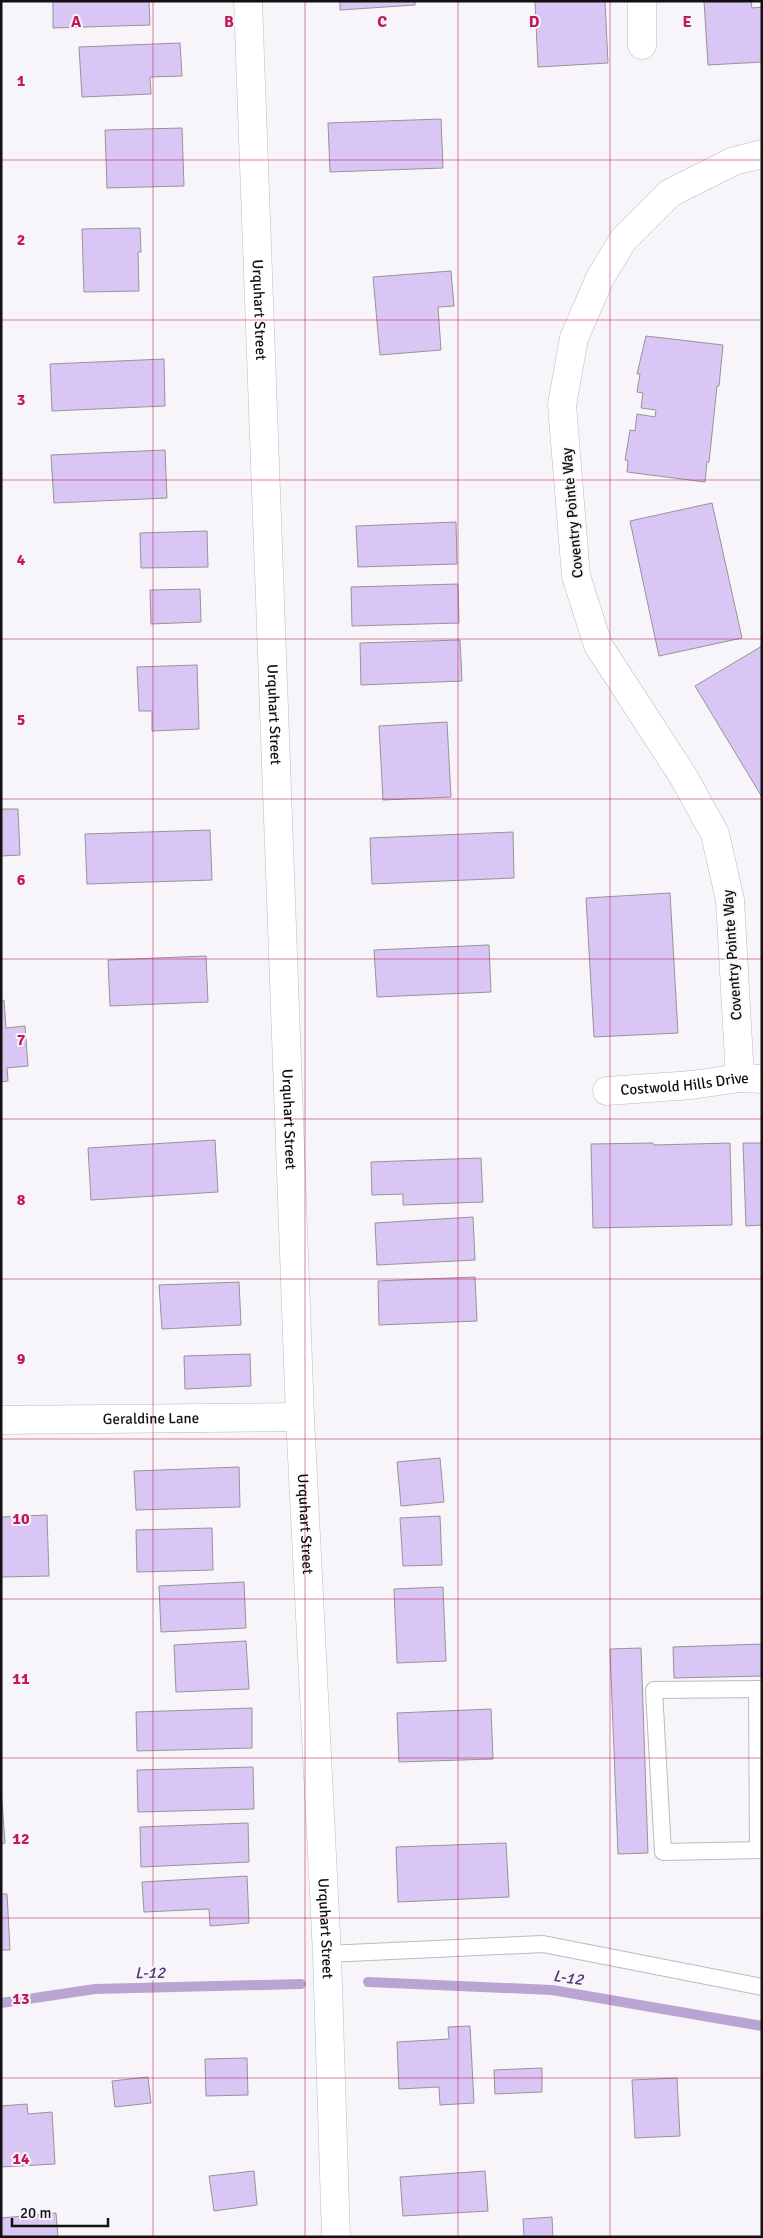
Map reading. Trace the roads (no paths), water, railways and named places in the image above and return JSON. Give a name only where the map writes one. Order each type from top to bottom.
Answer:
[{"type":"street","name":"Urquhart Street","points":[[248,1],[300,1417],[327,1954],[336,2237]]},
{"type":"street","points":[[642,1],[642,45]]},
{"type":"street","name":"Coventry Pointe Way","points":[[751,1078],[730,900],[715,834],[683,776],[598,645],[576,576],[562,405],[574,338],[600,278],[624,240],[670,193],[734,160],[762,154]]},
{"type":"street","name":"Costwold Hills Drive","points":[[607,1091],[692,1085],[751,1078]]},
{"type":"street","name":"Geraldine Lane","points":[[1,1420],[300,1417]]},
{"type":"lane","points":[[759,1689],[760,1850],[663,1852],[654,1690],[759,1689]]},
{"type":"lane","points":[[327,1954],[543,1944],[762,1987]]},
{"type":"waterway","name":"L-12","points":[[368,1982],[552,1990],[762,2026]]},
{"type":"waterway","name":"L-12","points":[[1,2003],[95,1989],[301,1984]]}]
